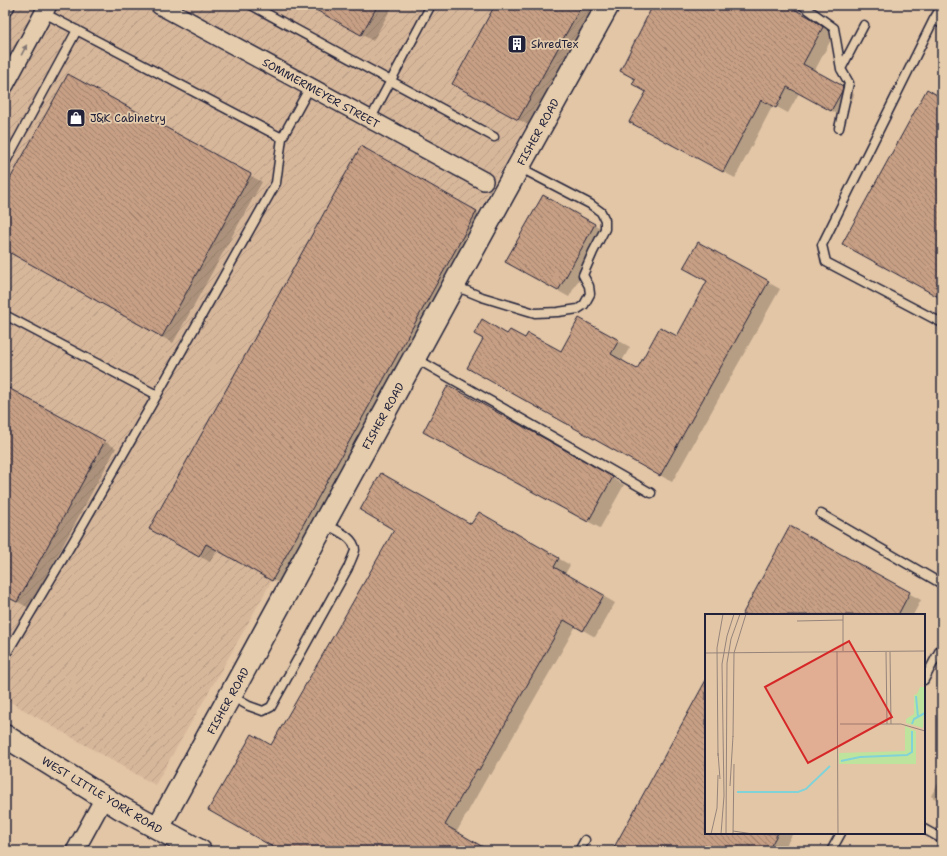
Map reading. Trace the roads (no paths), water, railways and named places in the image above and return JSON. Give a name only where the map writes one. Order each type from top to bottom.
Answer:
[{"type":"street","name":"SOMMERMEYER STREET","points":[[159,5],[484,181]]},
{"type":"street","name":"FISHER ROAD","points":[[158,828],[518,167],[608,5]]},
{"type":"street","points":[[5,85],[46,9]]},
{"type":"street","name":"WEST LITTLE YORK ROAD","points":[[5,736],[104,798],[200,851]]},
{"type":"street","points":[[75,851],[104,798]]},
{"type":"lane","points":[[251,5],[494,137]]},
{"type":"lane","points":[[370,120],[432,5]]},
{"type":"lane","points":[[802,5],[834,28],[841,69],[849,83],[839,128]]},
{"type":"lane","points":[[942,6],[938,22],[822,245],[826,262],[942,323]]},
{"type":"lane","points":[[46,9],[77,30],[282,138]]},
{"type":"lane","points":[[841,69],[864,25]]},
{"type":"lane","points":[[5,163],[77,30]]},
{"type":"lane","points":[[6,652],[74,540],[276,183],[282,138],[310,87]]},
{"type":"lane","points":[[454,285],[482,297],[535,314],[578,309],[584,305],[590,294],[589,286],[583,275],[605,229],[605,220],[601,212],[590,204],[518,167]]},
{"type":"lane","points":[[5,315],[157,395]]},
{"type":"lane","points":[[414,358],[651,493]]},
{"type":"lane","points":[[821,514],[942,584]]},
{"type":"lane","points":[[230,696],[249,706],[263,711],[271,707],[348,568],[355,551],[354,545],[349,537],[324,524]]},
{"type":"lane","points":[[925,678],[942,646]]},
{"type":"lane","points":[[925,830],[942,839]]},
{"type":"lane","points":[[831,851],[840,834]]},
{"type":"lane","points":[[579,851],[585,840]]},
{"type":"place","name":"ShredTex","points":[[517,44]]},
{"type":"place","name":"J&K Cabinetry","points":[[76,118]]}]
